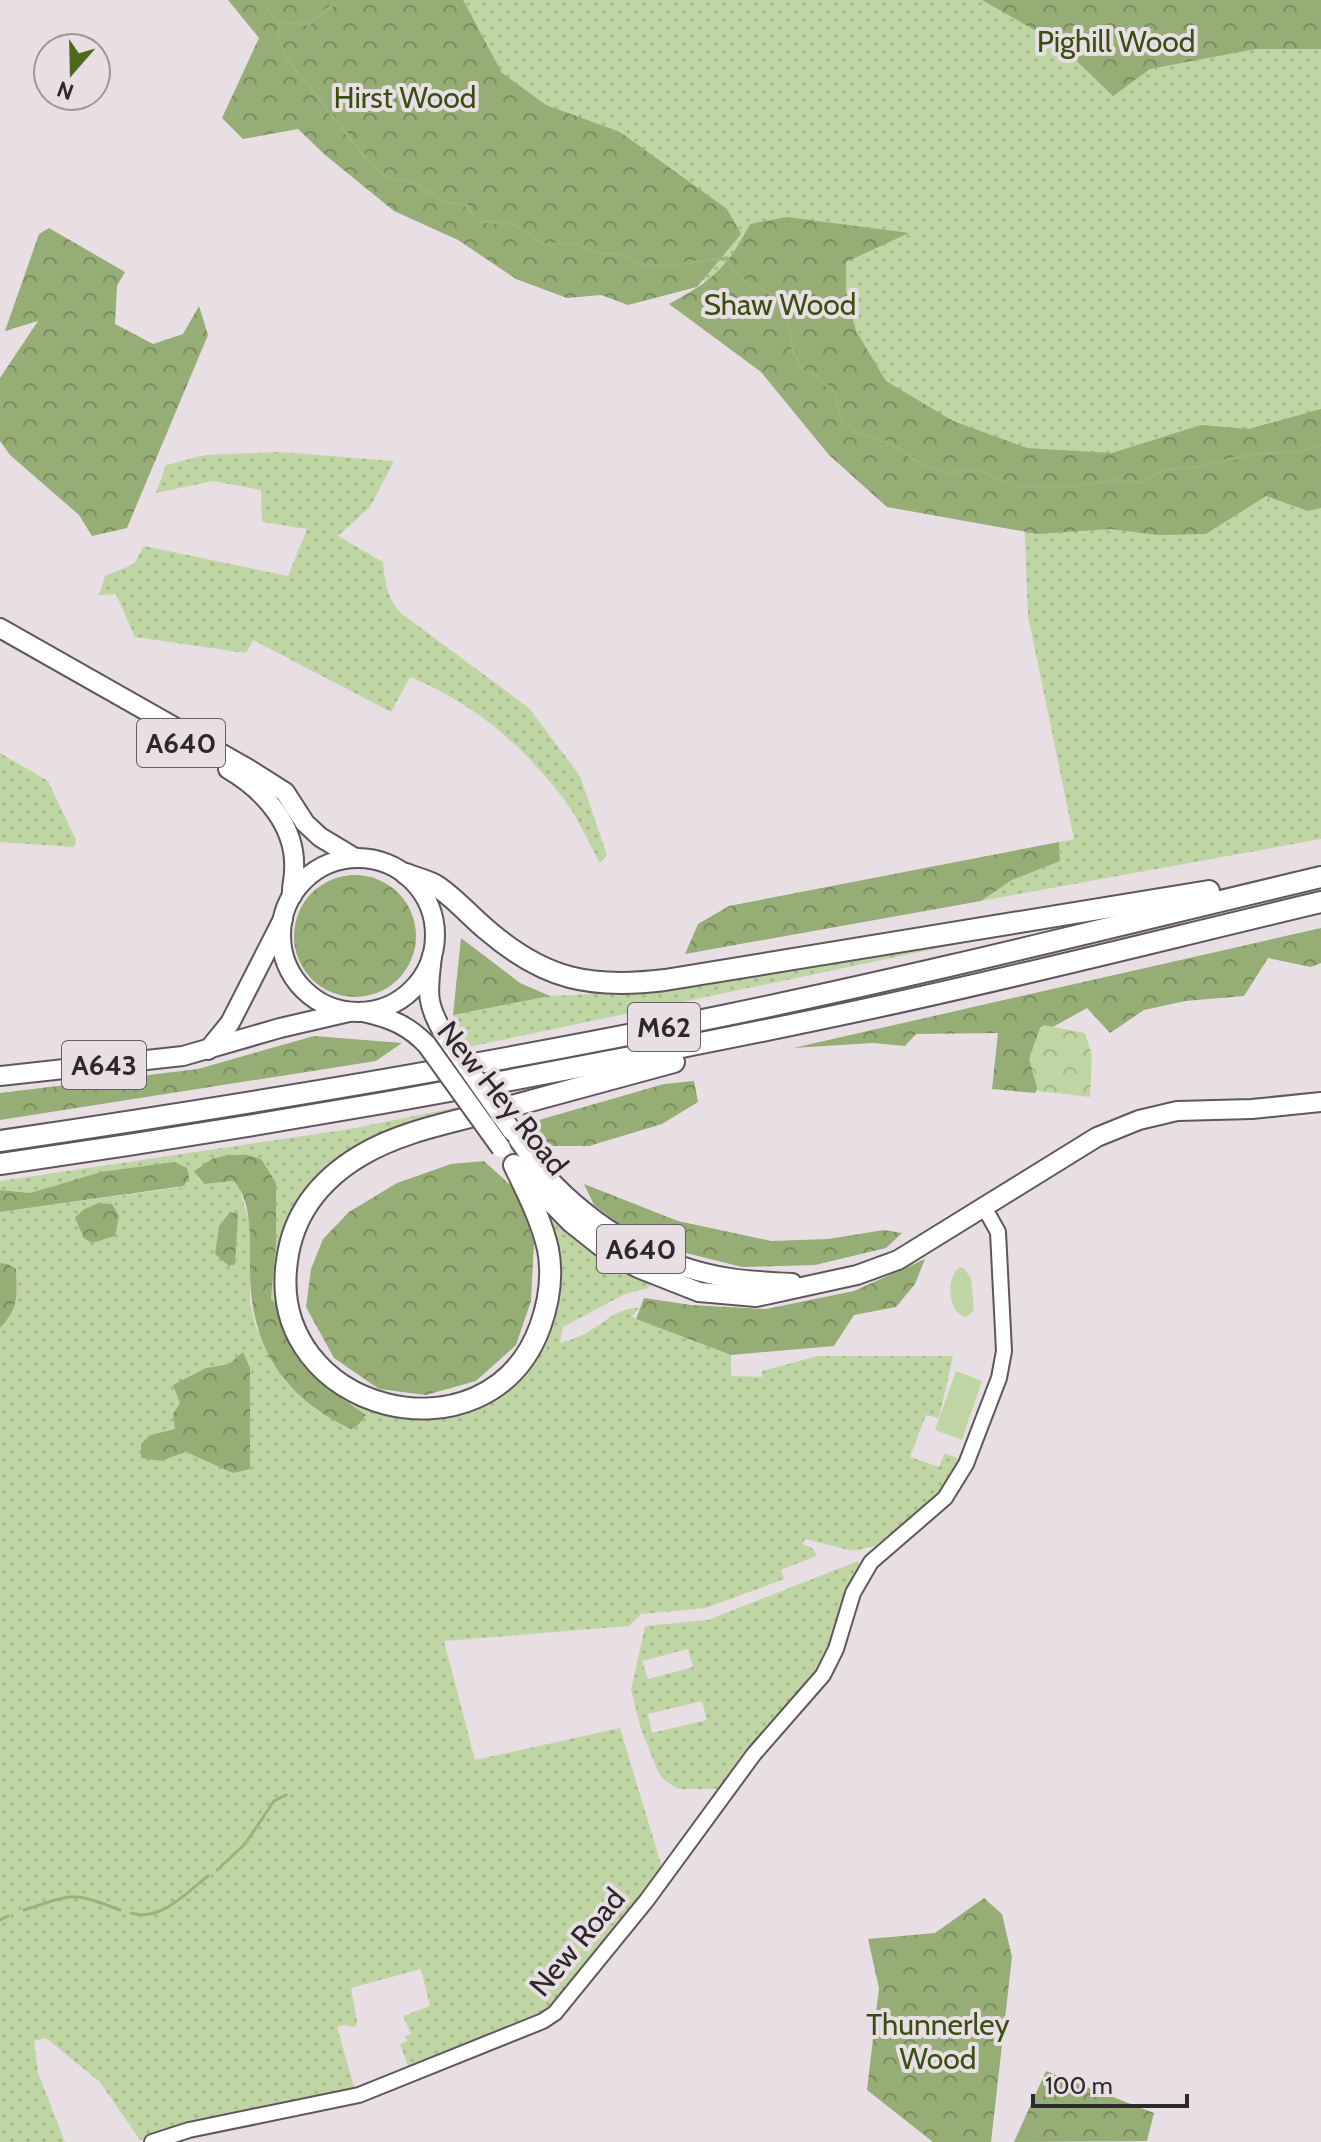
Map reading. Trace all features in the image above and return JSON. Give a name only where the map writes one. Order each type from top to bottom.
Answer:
[{"type":"highway","points":[[406,874],[435,885],[508,949],[531,963],[557,975],[607,984],[681,977],[1321,875]]},
{"type":"highway","name":"M62","points":[[0,1141],[398,1078],[728,1015],[973,960],[1321,875]]},
{"type":"highway","name":"M62","points":[[0,1164],[197,1136],[616,1061],[1007,978],[1321,902]]},
{"type":"highway","points":[[508,1156],[537,1214],[548,1249],[550,1270],[545,1314],[537,1337],[524,1358],[496,1386],[457,1404],[405,1409],[384,1405],[350,1391],[331,1377],[304,1346],[294,1326],[287,1299],[286,1268],[293,1230],[314,1193],[336,1172],[362,1155],[410,1134],[855,1012]]},
{"type":"main road","name":"A640","points":[[0,628],[285,792],[305,823],[355,858]]},
{"type":"main road","name":"A640","points":[[0,641],[236,774],[277,809],[293,858],[292,896],[283,919],[281,938],[292,974],[305,991],[326,1005],[356,1012],[383,1008],[404,997],[419,983],[432,956],[435,936],[433,915],[425,897],[406,874],[374,860],[355,858],[325,866],[313,873],[292,896]]},
{"type":"main road","points":[[293,858],[315,832]]},
{"type":"main road","points":[[208,1050],[230,1023],[283,919]]},
{"type":"main road","name":"New Hey Road","points":[[432,956],[428,998],[434,1017],[543,1174],[581,1210],[616,1236],[692,1269],[730,1278],[813,1285]]},
{"type":"main road","name":"New Hey Road","points":[[356,1012],[389,1018],[411,1028],[427,1045],[508,1156],[571,1223],[605,1250],[699,1292],[756,1297],[857,1275],[898,1260],[1097,1137],[1139,1120],[1177,1111],[1252,1109],[1321,1102]]},
{"type":"main road","name":"A643","points":[[0,1076],[159,1059],[208,1050],[280,1028],[356,1012]]},
{"type":"street","name":"New Road","points":[[152,2142],[189,2130],[359,2095],[550,2017],[647,1900],[754,1754],[823,1675],[836,1649],[861,1576],[875,1558],[945,1498],[974,1446],[999,1378],[1004,1351],[998,1232],[984,1207]]},
{"type":"green space","name":"Hirst Wood","points":[[228,0],[463,0],[502,73],[546,105],[620,132],[727,209],[741,234],[697,287],[628,305],[601,295],[567,298],[516,279],[458,240],[394,211],[298,129],[243,139],[222,118],[259,38]]},
{"type":"green space","points":[[286,0],[1000,0],[1071,61],[1321,16],[1321,839],[981,901],[1012,880],[1060,861],[1059,842],[1074,839],[1028,616],[1024,514],[731,291],[397,168]]},
{"type":"green space","name":"Pighill Wood","points":[[982,0],[1321,0],[1321,49],[1255,49],[1150,69],[1113,96],[1059,44]]},
{"type":"green space","name":"Shaw Wood","points":[[787,217],[909,233],[846,262],[846,292],[856,331],[886,381],[953,421],[1027,448],[1112,453],[1201,425],[1249,429],[1321,409],[1321,508],[1308,511],[1266,496],[1206,534],[1159,535],[1110,529],[1038,534],[887,507],[829,455],[761,372],[669,304],[717,272],[734,252],[750,224]]},
{"type":"green space","points":[[49,228],[125,272],[117,286],[115,324],[153,344],[183,334],[199,306],[208,335],[127,528],[92,536],[79,515],[10,455],[0,441],[0,378],[38,321],[5,331],[39,234]]},
{"type":"green space","points":[[280,452],[394,461],[370,507],[338,536],[383,562],[390,596],[402,614],[529,708],[580,776],[607,855],[600,863],[568,805],[530,760],[495,727],[433,688],[410,677],[391,712],[253,640],[246,653],[135,637],[116,594],[99,595],[105,576],[134,564],[144,546],[288,576],[307,529],[262,522],[261,490],[213,481],[156,493],[166,465],[205,455]]},
{"type":"green space","points":[[0,753],[48,781],[76,840],[74,847],[0,842]]},
{"type":"green space","points":[[1059,842],[1060,861],[1012,880],[981,901],[685,954],[698,924],[729,906]]},
{"type":"green space","points":[[355,875],[378,880],[398,893],[411,913],[416,936],[411,959],[398,979],[378,992],[355,997],[332,992],[312,979],[299,959],[294,936],[299,913],[312,893],[332,880]]},
{"type":"green space","points":[[1321,928],[1321,963],[1311,967],[1268,958],[1244,996],[1185,1001],[1144,1010],[1110,1033],[1087,1008],[1042,1033],[1038,1088],[1035,1093],[992,1089],[998,1033],[916,1034],[905,1046],[873,1043],[793,1048]]},
{"type":"green space","points":[[461,938],[520,983],[550,996],[453,1015]]},
{"type":"green space","points":[[972,941],[468,1047],[453,1015],[550,996],[632,992]]},
{"type":"green space","points":[[1044,1025],[1085,1033],[1092,1055],[1090,1097],[1038,1091],[1029,1059],[1040,1028]]},
{"type":"green space","points":[[314,1036],[402,1043],[376,1061],[0,1120],[0,1093],[198,1069]]},
{"type":"green space","points":[[694,1081],[698,1102],[662,1124],[589,1146],[550,1146],[525,1124],[664,1084]]},
{"type":"green space","points":[[459,1107],[465,1114],[361,1149],[283,1252],[310,1363],[418,1416],[530,1362],[550,1327],[545,1213],[595,1253],[652,1284],[625,1294],[563,1327],[560,1343],[584,1334],[620,1312],[640,1308],[632,1316],[636,1319],[731,1355],[731,1376],[762,1377],[762,1371],[818,1356],[953,1356],[939,1418],[926,1415],[910,1457],[939,1467],[945,1453],[961,1460],[950,1484],[875,1546],[853,1551],[805,1539],[803,1544],[812,1548],[817,1556],[781,1570],[784,1579],[706,1608],[641,1614],[629,1626],[444,1641],[475,1760],[620,1728],[663,1871],[544,2016],[409,2068],[400,2044],[407,2041],[405,2036],[411,2034],[403,2016],[430,2006],[421,1969],[351,1988],[356,2027],[337,2027],[355,2090],[176,2127],[140,2140],[100,2082],[46,2038],[34,2041],[38,2073],[65,2142],[0,2142],[0,1328],[14,1308],[17,1287],[16,1269],[0,1263],[0,1212],[183,1187],[101,1172],[30,1193],[0,1190],[0,1181],[350,1129]],"holes":[[[197,1177],[276,1183],[276,1244],[271,1299],[281,1316],[282,1329],[294,1352],[315,1380],[366,1415],[320,1413],[286,1382],[256,1328],[250,1302],[251,1228],[239,1187],[234,1181],[204,1184]],[[237,1214],[235,1264],[215,1254],[219,1226]],[[243,1352],[233,1472],[186,1452],[161,1461],[150,1435],[175,1429],[181,1403],[206,1368],[229,1364]]]},
{"type":"green space","points":[[248,1155],[261,1159],[276,1183],[276,1244],[271,1299],[292,1350],[307,1370],[366,1415],[351,1429],[326,1416],[287,1383],[262,1341],[251,1291],[250,1232],[244,1199],[234,1181],[204,1184],[194,1171],[212,1159]]},
{"type":"green space","points":[[484,1161],[518,1192],[534,1243],[531,1301],[516,1345],[476,1381],[426,1395],[379,1389],[334,1358],[306,1307],[311,1269],[323,1239],[349,1212],[397,1183],[451,1164]]},
{"type":"green space","points":[[174,1162],[187,1168],[189,1177],[184,1186],[0,1212],[0,1190],[30,1193],[101,1172]]},
{"type":"green space","points":[[584,1184],[678,1221],[771,1241],[828,1239],[884,1230],[902,1233],[886,1248],[815,1265],[742,1267],[670,1249],[626,1229],[594,1205]]},
{"type":"green space","points":[[98,1203],[112,1204],[119,1216],[115,1236],[92,1243],[84,1238],[75,1218]]},
{"type":"green space","points":[[230,1212],[238,1214],[235,1264],[229,1266],[215,1254],[219,1226]]},
{"type":"green space","points":[[925,1259],[915,1284],[896,1307],[854,1315],[834,1346],[731,1355],[636,1319],[644,1298],[691,1305],[766,1309],[854,1291]]},
{"type":"green space","points":[[0,1263],[16,1269],[17,1287],[14,1308],[0,1328]]},
{"type":"green space","points":[[960,1267],[971,1279],[974,1310],[966,1317],[955,1310],[951,1295],[952,1278]]},
{"type":"green space","points":[[243,1352],[250,1368],[250,1469],[233,1473],[186,1452],[161,1461],[141,1458],[141,1444],[150,1435],[175,1429],[173,1414],[180,1403],[173,1385],[206,1368],[229,1364]]},
{"type":"green space","points":[[956,1371],[982,1381],[962,1440],[935,1430]]},
{"type":"green space","points":[[858,1561],[826,1658],[812,1681],[719,1789],[678,1789],[658,1772],[641,1729],[631,1690],[645,1626],[708,1620]],"holes":[[[688,1649],[693,1667],[648,1679],[642,1661]],[[702,1701],[707,1720],[652,1733],[648,1714]]]},
{"type":"green space","name":"Thunnerley Wood","points":[[984,1898],[1002,1914],[1012,1957],[991,2142],[933,2142],[867,2090],[879,1988],[868,1939],[935,1933]]},
{"type":"green space","name":"Thunnerley Wood","points":[[1046,2071],[1154,2113],[1147,2141],[1014,2142]]},
{"type":"waterway","points":[[259,0],[280,23],[278,37],[286,58],[370,163],[389,179],[412,181],[444,202],[466,205],[479,221],[513,224],[545,245],[576,243],[598,253],[619,254],[645,265],[665,266],[727,258],[740,277],[769,293],[784,306],[798,361],[804,372],[817,375],[835,395],[842,421],[858,434],[892,444],[920,463],[947,473],[978,470],[1014,486],[1077,486],[1114,480],[1141,483],[1162,470],[1198,467],[1252,454],[1297,452],[1321,445]]},
{"type":"waterway","points":[[280,23],[309,24],[339,0]]},
{"type":"waterway","points":[[217,1870],[245,1844],[274,1801],[286,1795]]},
{"type":"waterway","points":[[131,1913],[142,1915],[163,1910],[208,1876]]},
{"type":"waterway","points":[[24,1910],[72,1897],[120,1910]]},
{"type":"waterway","points":[[0,1920],[8,1916]]}]
